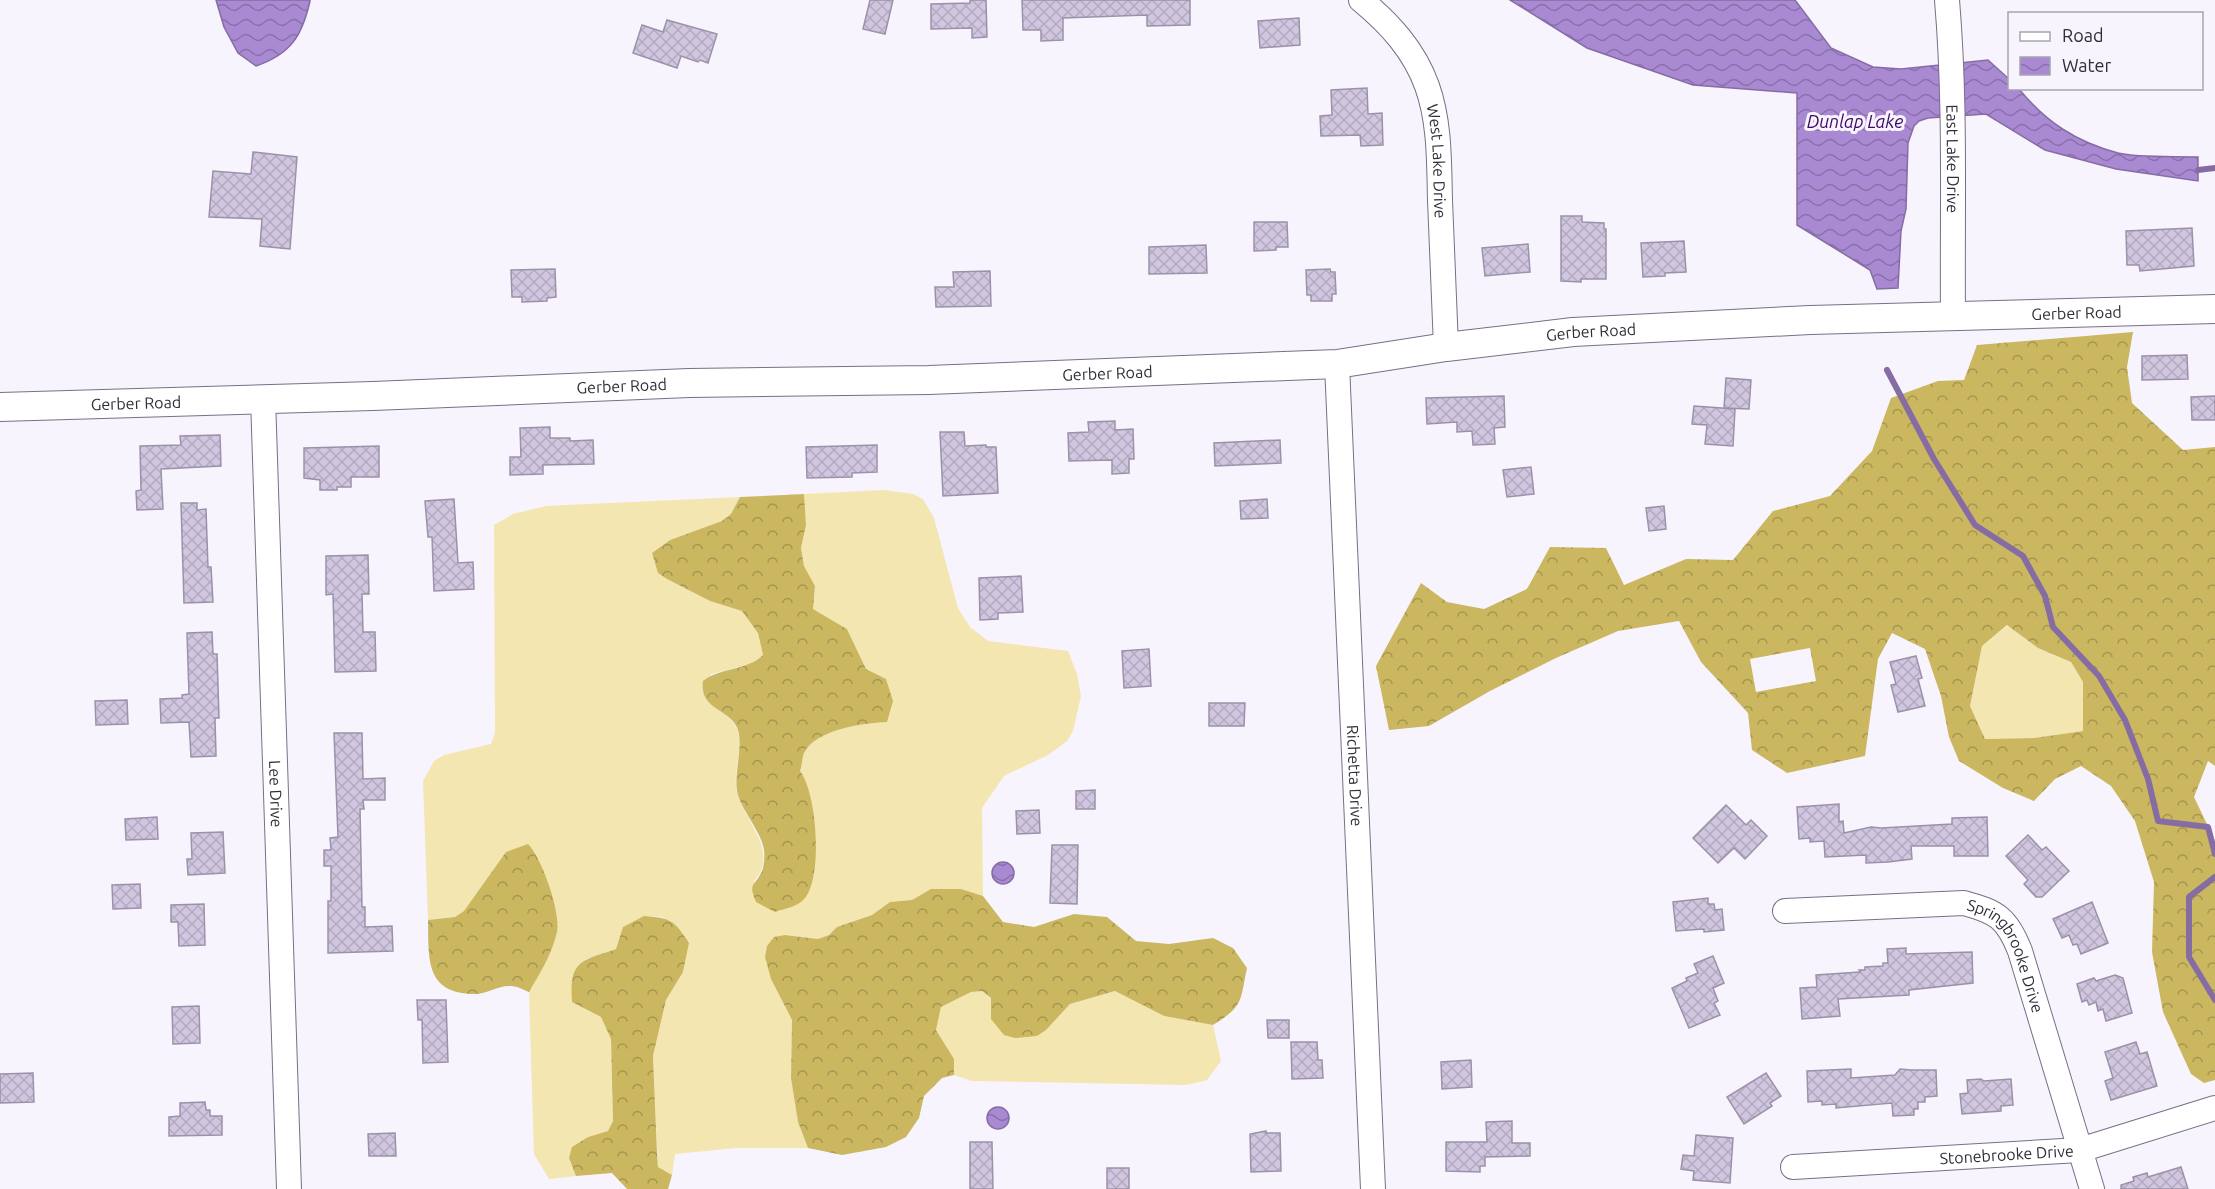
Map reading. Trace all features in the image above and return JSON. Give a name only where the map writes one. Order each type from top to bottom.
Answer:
[{"type":"street","name":"West Lake Drive","points":[[1361,0],[1382,17],[1411,52],[1433,105],[1439,153],[1446,347]]},
{"type":"street","name":"East Lake Drive","points":[[1947,0],[1951,44],[1953,317]]},
{"type":"street","name":"Gerber Road","points":[[0,407],[373,396],[689,383],[929,380],[1337,364],[1446,347],[1573,332],[1810,320],[2215,309]]},
{"type":"street","name":"Richetta Drive","points":[[1337,364],[1373,1189]]},
{"type":"street","name":"Lee Drive","points":[[263,398],[289,1189]]},
{"type":"street","name":"Springbrooke Drive","points":[[1785,911],[1964,903],[1989,910],[2002,918],[2012,930],[2020,951],[2092,1189]]},
{"type":"street","name":"Stonebrooke Drive","points":[[1793,1167],[2080,1150],[2215,1108]]},
{"type":"shaded area","points":[[884,490],[913,494],[923,499],[934,518],[958,608],[970,627],[988,641],[1068,651],[1077,674],[1081,696],[1073,731],[1067,741],[1048,755],[1004,776],[982,808],[983,896],[961,889],[931,889],[912,900],[890,902],[872,915],[837,927],[829,935],[818,939],[785,935],[771,979],[792,1020],[791,1078],[798,1122],[808,1148],[736,1148],[675,1154],[672,1175],[658,1167],[653,1056],[666,1000],[683,972],[689,943],[668,920],[653,916],[634,921],[623,927],[616,949],[584,960],[572,1002],[601,1017],[611,1039],[613,1121],[609,1131],[588,1137],[569,1158],[576,1176],[549,1179],[534,1154],[529,992],[552,949],[464,911],[455,917],[428,920],[423,781],[434,761],[444,755],[491,744],[495,733],[494,525],[513,514],[546,506],[740,497],[731,514],[722,521],[670,540],[652,553],[659,573],[710,601],[742,611],[758,633],[763,655],[755,663],[711,674],[707,701],[732,721],[739,736],[737,793],[762,848],[761,870],[754,881],[756,902],[800,772],[804,753],[810,745],[829,733],[854,726],[887,722],[886,679],[866,669],[847,629],[813,609],[815,586],[804,566],[801,548],[806,525],[804,494]]},
{"type":"shaded area","points":[[2008,625],[2038,648],[2071,662],[2083,682],[2084,731],[2034,738],[1985,739],[1970,706],[1982,646]]},
{"type":"shaded area","points":[[982,991],[1037,1036],[1046,1030],[1070,1004],[1115,991],[1164,1016],[1213,1025],[1221,1061],[1207,1080],[1186,1085],[972,1081],[954,1075],[954,1059],[936,1030],[941,1007],[971,992]]},
{"type":"green space","points":[[2133,332],[2127,367],[2132,403],[2183,450],[2215,447],[2215,766],[2208,761],[2194,797],[2215,841],[2215,1080],[2204,1083],[2191,1074],[2163,1012],[2152,952],[2154,882],[2135,821],[2111,786],[2081,766],[2055,779],[2034,801],[2003,788],[1959,761],[1949,737],[1941,696],[1925,649],[1892,633],[1878,659],[1865,756],[1787,773],[1752,750],[1748,713],[1701,662],[1679,621],[1618,631],[1556,658],[1490,691],[1429,726],[1389,730],[1376,666],[1421,583],[1447,602],[1484,609],[1527,589],[1550,547],[1606,548],[1624,585],[1686,559],[1733,560],[1773,511],[1830,496],[1872,451],[1891,398],[1938,381],[1964,380],[1977,345]],"holes":[[[2007,625],[2038,648],[2071,662],[2083,682],[2083,731],[2034,738],[1985,739],[1970,706],[1982,646]],[[1810,648],[1816,681],[1756,692],[1750,659]]]},
{"type":"green space","points":[[804,494],[806,525],[801,548],[804,566],[815,586],[813,609],[847,629],[866,669],[886,679],[893,701],[887,722],[854,726],[829,733],[810,745],[804,753],[800,771],[806,782],[814,815],[816,854],[814,872],[811,887],[805,898],[795,905],[775,912],[756,902],[752,891],[763,868],[764,852],[759,836],[737,791],[740,744],[738,730],[729,717],[710,704],[703,691],[703,681],[718,673],[749,664],[763,655],[758,633],[742,611],[710,601],[658,573],[652,553],[670,540],[722,521],[731,514],[740,497]]},
{"type":"green space","points":[[528,844],[544,873],[553,899],[557,923],[552,948],[537,978],[529,992],[511,986],[475,994],[446,988],[438,980],[430,960],[428,920],[455,917],[464,911],[506,852]]},
{"type":"green space","points":[[931,889],[961,889],[983,896],[1003,922],[1034,927],[1074,914],[1107,917],[1136,941],[1169,944],[1213,938],[1233,948],[1247,968],[1239,1002],[1230,1013],[1213,1025],[1164,1016],[1115,991],[1070,1004],[1046,1030],[1037,1036],[1015,1038],[1004,1035],[991,1019],[991,998],[982,991],[971,992],[941,1007],[936,1030],[954,1059],[954,1075],[942,1078],[924,1096],[919,1118],[906,1137],[886,1147],[842,1155],[808,1148],[798,1122],[791,1078],[792,1020],[771,979],[765,957],[767,946],[774,937],[785,935],[818,939],[829,935],[837,927],[872,915],[890,902],[912,900]]},
{"type":"green space","points":[[644,916],[666,919],[671,922],[689,943],[683,972],[666,1000],[653,1056],[658,1167],[672,1175],[668,1189],[627,1189],[612,1173],[576,1176],[569,1158],[572,1147],[588,1137],[608,1131],[613,1121],[611,1039],[601,1017],[572,1002],[575,970],[586,960],[616,949],[623,927]]},
{"type":"water","points":[[216,0],[310,1],[299,34],[293,42],[278,56],[256,66],[238,53],[224,27]]},
{"type":"water","name":"Dunlap Lake","points":[[1510,0],[1795,0],[1831,48],[1873,67],[1901,69],[1988,60],[2008,78],[2008,90],[2020,90],[2051,121],[2075,137],[2127,155],[2198,157],[2198,181],[2116,169],[2045,150],[1986,114],[1928,118],[1919,121],[1914,126],[1908,143],[1906,209],[1901,231],[1898,288],[1877,289],[1870,270],[1797,225],[1797,93],[1693,85],[1587,48]]},
{"type":"water","points":[[1003,862],[1011,865],[1014,873],[1011,881],[1003,884],[995,881],[992,873],[995,865]]},
{"type":"water","points":[[998,1107],[1006,1110],[1009,1118],[1006,1126],[998,1129],[990,1126],[987,1118],[990,1110]]},
{"type":"building","points":[[870,0],[893,0],[885,34],[863,29]]},
{"type":"building","points":[[970,0],[986,0],[987,37],[972,38],[972,28],[931,29],[931,4],[970,3]]},
{"type":"building","points":[[1022,0],[1190,0],[1190,25],[1147,26],[1147,15],[1063,18],[1063,40],[1041,41],[1041,30],[1023,30]]},
{"type":"building","points":[[1299,18],[1300,45],[1260,48],[1258,21]]},
{"type":"building","points":[[667,20],[717,34],[708,63],[681,56],[677,68],[633,53],[642,25],[663,32]]},
{"type":"building","points":[[1367,88],[1368,114],[1382,113],[1383,145],[1361,146],[1360,135],[1321,136],[1320,116],[1332,115],[1331,90]]},
{"type":"building","points":[[253,152],[297,157],[290,249],[260,246],[262,219],[209,217],[213,171],[251,174]]},
{"type":"building","points":[[1561,216],[1582,216],[1582,222],[1604,223],[1606,279],[1581,279],[1581,282],[1561,281]]},
{"type":"building","points":[[1254,222],[1287,222],[1288,247],[1254,251]]},
{"type":"building","points":[[2192,228],[2194,266],[2140,271],[2139,265],[2127,265],[2126,231]]},
{"type":"building","points":[[1684,241],[1686,272],[1643,277],[1641,243]]},
{"type":"building","points":[[1528,244],[1530,272],[1485,276],[1482,248]]},
{"type":"building","points":[[1206,245],[1207,273],[1149,274],[1149,247]]},
{"type":"building","points":[[555,269],[556,297],[547,298],[547,301],[522,302],[522,297],[512,297],[511,270]]},
{"type":"building","points":[[1330,269],[1331,272],[1335,272],[1336,294],[1332,294],[1332,301],[1311,301],[1311,295],[1307,295],[1306,270]]},
{"type":"building","points":[[990,271],[991,306],[936,307],[935,287],[954,287],[953,272]]},
{"type":"building","points":[[2187,355],[2188,379],[2142,380],[2142,356]]},
{"type":"building","points":[[1726,378],[1751,380],[1749,409],[1724,408]]},
{"type":"building","points":[[1504,396],[1505,427],[1494,428],[1495,444],[1473,445],[1472,431],[1457,432],[1457,422],[1427,424],[1426,398]]},
{"type":"building","points":[[2215,396],[2215,420],[2192,420],[2191,397]]},
{"type":"building","points":[[1694,406],[1735,409],[1733,446],[1705,444],[1707,425],[1692,424]]},
{"type":"building","points":[[1115,421],[1115,430],[1133,429],[1134,459],[1129,459],[1129,473],[1112,474],[1112,460],[1069,461],[1068,433],[1089,432],[1088,422]]},
{"type":"building","points":[[550,427],[550,438],[570,438],[570,441],[593,440],[594,464],[543,465],[543,474],[510,475],[510,457],[521,457],[520,428]]},
{"type":"building","points":[[940,432],[964,432],[965,446],[996,447],[998,493],[943,496]]},
{"type":"building","points":[[220,435],[221,466],[161,469],[163,509],[137,510],[136,491],[141,490],[140,446],[181,445],[180,436]]},
{"type":"building","points":[[1280,440],[1281,463],[1215,466],[1214,443]]},
{"type":"building","points":[[877,445],[877,472],[852,473],[852,477],[807,478],[806,447]]},
{"type":"building","points":[[379,446],[379,477],[351,477],[351,487],[337,487],[337,490],[320,490],[320,480],[304,478],[304,448]]},
{"type":"building","points":[[1531,467],[1534,494],[1507,497],[1503,470]]},
{"type":"building","points":[[454,499],[458,563],[473,562],[474,589],[434,591],[432,537],[428,537],[425,501]]},
{"type":"building","points":[[1267,499],[1268,518],[1241,519],[1240,501]]},
{"type":"building","points":[[181,503],[197,503],[197,510],[206,509],[208,567],[211,567],[213,602],[184,603]]},
{"type":"building","points":[[1664,506],[1666,529],[1649,531],[1646,508]]},
{"type":"building","points":[[368,555],[369,594],[362,594],[363,632],[375,632],[376,671],[335,672],[333,594],[326,595],[326,556]]},
{"type":"building","points":[[1021,576],[1023,612],[998,613],[998,619],[980,620],[979,578]]},
{"type":"building","points":[[212,632],[213,654],[217,654],[219,718],[215,718],[216,756],[191,757],[189,722],[161,723],[160,699],[182,698],[182,695],[189,694],[187,633]]},
{"type":"building","points":[[1149,649],[1151,686],[1124,688],[1122,651]]},
{"type":"building","points":[[1916,656],[1922,678],[1918,679],[1925,706],[1898,712],[1891,685],[1896,684],[1890,662]]},
{"type":"building","points":[[127,700],[128,724],[96,725],[95,701]]},
{"type":"building","points":[[1209,703],[1245,703],[1244,726],[1209,726]]},
{"type":"building","points":[[334,733],[362,733],[363,779],[385,778],[385,800],[363,800],[364,809],[360,809],[362,907],[365,907],[365,927],[392,926],[393,951],[328,953],[331,866],[324,866],[324,850],[331,850],[330,838],[338,837]]},
{"type":"building","points":[[1095,790],[1095,809],[1076,809],[1076,791]]},
{"type":"building","points":[[1839,804],[1839,822],[1843,821],[1844,833],[1871,827],[1952,824],[1952,818],[1987,817],[1988,856],[1954,856],[1954,846],[1911,846],[1912,859],[1866,863],[1866,855],[1825,857],[1824,841],[1810,842],[1810,838],[1799,839],[1797,807]]},
{"type":"building","points":[[1726,805],[1746,825],[1751,820],[1767,836],[1745,859],[1734,848],[1718,863],[1693,838]]},
{"type":"building","points":[[1039,810],[1040,833],[1017,834],[1016,811]]},
{"type":"building","points":[[157,817],[158,839],[126,840],[125,819]]},
{"type":"building","points":[[223,832],[225,873],[188,875],[187,859],[192,859],[191,833]]},
{"type":"building","points":[[2028,835],[2042,850],[2046,847],[2069,871],[2042,897],[2036,897],[2024,884],[2028,880],[2006,856]]},
{"type":"building","points":[[1052,845],[1078,845],[1077,904],[1050,903]]},
{"type":"building","points":[[140,884],[141,908],[113,909],[112,885]]},
{"type":"building","points":[[1708,898],[1708,904],[1714,904],[1715,910],[1722,909],[1724,930],[1676,931],[1673,902]]},
{"type":"building","points":[[2092,902],[2108,943],[2081,954],[2077,944],[2073,945],[2069,935],[2062,938],[2053,919]]},
{"type":"building","points":[[204,904],[205,945],[179,946],[178,922],[171,922],[171,905]]},
{"type":"building","points":[[1906,948],[1906,954],[1972,952],[1973,983],[1909,990],[1909,995],[1838,999],[1840,1016],[1802,1019],[1800,988],[1817,987],[1816,975],[1860,972],[1859,970],[1865,970],[1865,967],[1883,966],[1883,963],[1888,963],[1887,949]]},
{"type":"building","points":[[1713,956],[1724,983],[1713,988],[1718,1001],[1714,1003],[1720,1015],[1689,1028],[1672,988],[1698,973],[1694,964]]},
{"type":"building","points":[[2115,975],[2123,978],[2132,1013],[2106,1021],[2103,1009],[2098,1011],[2096,1002],[2089,1005],[2087,1000],[2082,1002],[2077,984],[2094,978],[2096,981]]},
{"type":"building","points":[[417,1000],[446,1000],[448,1062],[423,1063],[422,1020],[418,1020]]},
{"type":"building","points":[[199,1006],[200,1043],[173,1044],[172,1007]]},
{"type":"building","points":[[1267,1020],[1289,1020],[1289,1038],[1268,1038]]},
{"type":"building","points":[[1291,1042],[1317,1042],[1318,1060],[1322,1060],[1323,1078],[1292,1079]]},
{"type":"building","points":[[2136,1042],[2140,1054],[2147,1052],[2157,1086],[2111,1100],[2105,1081],[2113,1078],[2105,1052]]},
{"type":"building","points":[[1471,1060],[1472,1087],[1442,1089],[1441,1062]]},
{"type":"building","points":[[1851,1069],[1851,1078],[1895,1075],[1900,1069],[1936,1070],[1937,1096],[1925,1097],[1925,1102],[1918,1102],[1918,1109],[1914,1109],[1914,1115],[1893,1116],[1892,1103],[1836,1108],[1836,1104],[1822,1105],[1822,1101],[1808,1102],[1807,1071]]},
{"type":"building","points":[[33,1073],[34,1102],[0,1103],[0,1074]]},
{"type":"building","points":[[1766,1073],[1781,1096],[1770,1103],[1772,1106],[1744,1124],[1727,1097]]},
{"type":"building","points":[[1981,1079],[1984,1081],[2011,1079],[2013,1105],[2001,1106],[2001,1111],[1962,1114],[1960,1094],[1968,1093],[1967,1080]]},
{"type":"building","points":[[205,1102],[206,1110],[210,1110],[210,1116],[222,1116],[222,1135],[169,1136],[169,1117],[180,1116],[180,1103]]},
{"type":"building","points":[[1512,1121],[1512,1143],[1530,1143],[1530,1156],[1485,1157],[1485,1166],[1480,1166],[1480,1172],[1446,1171],[1446,1142],[1487,1142],[1486,1122]]},
{"type":"building","points":[[1266,1131],[1266,1133],[1280,1133],[1281,1171],[1251,1172],[1250,1134]]},
{"type":"building","points":[[395,1133],[396,1156],[369,1156],[368,1134]]},
{"type":"building","points":[[1696,1135],[1733,1138],[1730,1183],[1693,1180],[1694,1171],[1681,1169],[1683,1155],[1694,1156]]},
{"type":"building","points":[[970,1142],[992,1142],[993,1189],[970,1189]]},
{"type":"building","points":[[2181,1167],[2188,1189],[2121,1189],[2121,1185],[2134,1181],[2133,1177],[2147,1173],[2148,1177]]},
{"type":"building","points":[[1107,1168],[1129,1168],[1129,1189],[1107,1189]]},
{"type":"waterway","points":[[2198,170],[2215,168]]},
{"type":"waterway","points":[[1887,370],[1934,459],[1975,525],[2023,556],[2045,596],[2053,627],[2099,676],[2125,720],[2148,779],[2158,821],[2208,827],[2215,854]]},
{"type":"waterway","points":[[2215,877],[2189,897],[2189,957],[2215,1000]]}]
